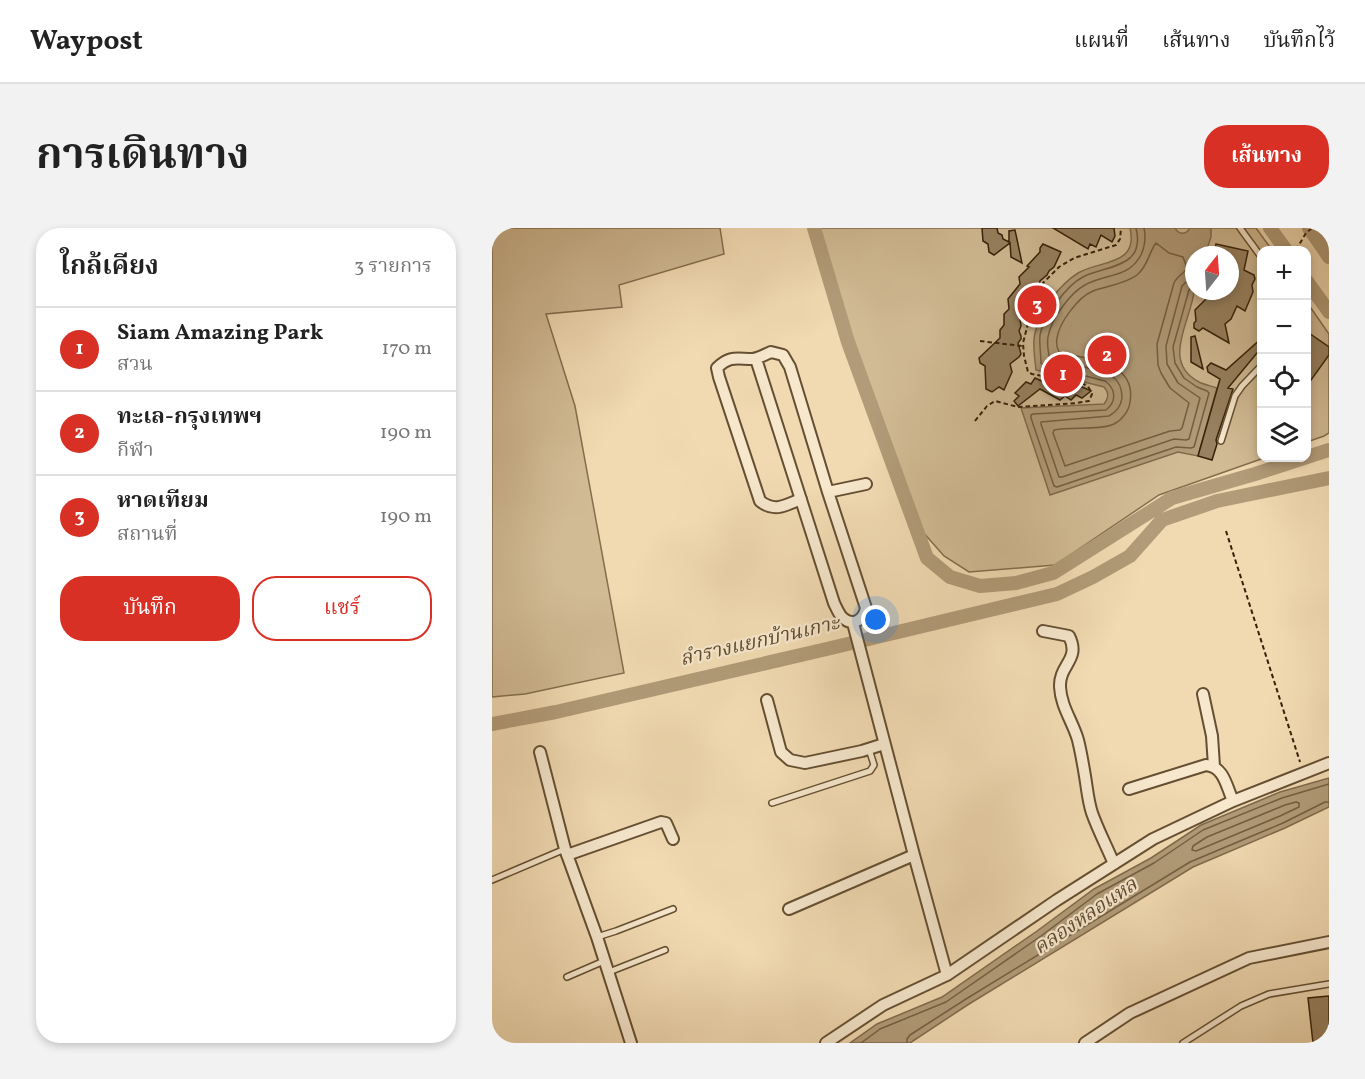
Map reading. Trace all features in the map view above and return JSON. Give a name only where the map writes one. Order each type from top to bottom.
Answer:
[{"type":"street","points":[[801,499],[774,508],[767,507],[760,501],[719,377],[717,368],[724,362],[739,357],[756,359],[771,352],[783,355],[790,367],[866,608],[865,615],[855,628]]},
{"type":"street","points":[[756,359],[834,603],[840,614],[855,628],[947,975]]},
{"type":"street","points":[[828,492],[867,484]]},
{"type":"street","points":[[1043,631],[1069,636],[1072,642],[1074,651],[1063,670],[1060,688],[1066,713],[1077,738],[1092,813],[1114,864]]},
{"type":"street","points":[[1203,694],[1212,736],[1214,766]]},
{"type":"street","points":[[767,700],[781,752],[790,759],[804,763],[884,744]]},
{"type":"street","points":[[540,752],[566,852],[609,972],[631,1043]]},
{"type":"street","points":[[826,1043],[883,1005],[947,975],[1057,900],[1153,839],[1233,801],[1329,763]]},
{"type":"street","points":[[1129,789],[1206,765],[1214,766],[1220,772],[1233,801]]},
{"type":"street","points":[[566,852],[661,822],[666,823],[673,839]]},
{"type":"street","points":[[789,909],[914,855]]},
{"type":"street","points":[[1084,1043],[1130,1013],[1249,957],[1329,942]]},
{"type":"lane","points":[[1240,228],[1257,251]]},
{"type":"lane","points":[[1221,441],[1235,396],[1257,370]]},
{"type":"lane","points":[[772,803],[870,771],[874,765],[869,748]]},
{"type":"lane","points":[[492,880],[566,852]]},
{"type":"lane","points":[[597,937],[673,909]]},
{"type":"lane","points":[[609,972],[665,950]]},
{"type":"lane","points":[[567,978],[605,961]]},
{"type":"lane","points":[[1183,1043],[1241,1006],[1269,994],[1329,984]]},
{"type":"path","points":[[975,421],[995,400],[1018,407],[1089,401],[1092,394],[1084,384],[1028,372],[1023,346],[1026,329],[1033,304],[1043,283],[1059,267],[1074,258],[1116,245],[1120,239],[1121,228]]},
{"type":"path","points":[[1298,246],[1312,228]]},
{"type":"path","points":[[980,341],[1023,346]]},
{"type":"path","points":[[1226,531],[1304,773]]},
{"type":"shaded area","points":[[492,228],[720,228],[724,254],[619,285],[622,307],[546,314],[575,406],[624,673],[525,694],[492,697]]},
{"type":"shaded area","points":[[811,228],[1256,228],[1269,246],[1257,246],[1257,460],[1159,495],[1055,565],[969,572],[944,556],[922,531]]},
{"type":"shaded area","points":[[1311,308],[1329,334],[1329,433],[1311,441]]},
{"type":"water","points":[[1130,228],[1175,228],[1182,233],[1187,232],[1190,228],[1211,228],[1208,246],[1185,246],[1185,300],[1193,300],[1181,341],[1182,364],[1188,374],[1199,382],[1217,388],[1198,456],[1178,452],[1050,495],[1021,408],[1104,404],[1108,395],[1104,387],[1036,370],[1035,333],[1041,316],[1051,299],[1064,284],[1078,273],[1123,256],[1129,249]]},
{"type":"water","name":"คลองหลอแหล","points":[[1329,778],[1329,807],[1193,867],[969,1004],[910,1043],[850,1043],[877,1024],[942,997],[1094,889],[1151,858],[1201,825],[1280,792]]},
{"type":"building","points":[[982,228],[997,228],[1003,239],[1009,242],[1009,231],[1015,230],[1022,263],[1011,257],[1010,243],[994,255],[989,252],[988,244],[983,241]]},
{"type":"building","points":[[1053,228],[1114,228],[1115,236],[1112,242],[1101,235],[1096,247],[1090,244],[1088,249]]},
{"type":"building","points":[[1043,244],[1061,252],[1054,267],[1040,281],[1039,287],[1028,295],[1029,307],[1024,310],[1025,314],[1020,319],[1021,339],[1018,343],[1021,354],[1010,364],[1012,372],[1004,390],[999,387],[992,392],[986,389],[985,366],[980,363],[979,358],[1000,338],[1000,330],[1004,325],[1004,314],[1009,309],[1008,299],[1020,284],[1019,277],[1040,252]]},
{"type":"building","points":[[1239,249],[1248,251],[1244,270],[1254,275],[1253,292],[1245,311],[1237,306],[1231,319],[1225,324],[1229,343],[1203,328],[1199,331],[1194,328],[1195,310],[1205,300],[1239,300]]},
{"type":"building","points":[[1311,334],[1329,347],[1329,355],[1311,380]]},
{"type":"building","points":[[1195,336],[1203,369],[1191,362],[1191,337]]},
{"type":"building","points":[[1257,342],[1257,353],[1228,388],[1233,389],[1216,440],[1212,460],[1198,456],[1220,379],[1208,372],[1207,367],[1211,363],[1226,370]]},
{"type":"building","points":[[1035,378],[1046,383],[1051,378],[1052,386],[1066,392],[1069,388],[1076,391],[1080,386],[1091,391],[1082,398],[1076,395],[1071,400],[1065,396],[1060,400],[1040,389],[1018,406],[1014,401],[1019,396],[1015,393],[1026,382],[1031,384]]},
{"type":"building","points":[[1329,996],[1329,1043],[1313,1043],[1308,998]]},
{"type":"waterway","points":[[814,228],[848,342],[927,558],[950,577],[980,586],[1016,583],[1053,573],[1172,498],[1329,450]]},
{"type":"waterway","points":[[1270,228],[1283,246]]},
{"type":"waterway","points":[[1309,228],[1329,257]]},
{"type":"waterway","points":[[1311,287],[1329,312]]},
{"type":"waterway","name":"ลำรางแยกบ้านเกาะ","points":[[492,724],[556,712],[1057,594],[1130,556],[1162,520],[1217,501],[1329,478]]},
{"type":"place","name":"หาดเทียม","points":[[1037,305]]},
{"type":"place","name":"ทะเล-กรุงเทพฯ","points":[[1107,355]]},
{"type":"place","name":"Siam Amazing Park","points":[[1063,374]]}]
